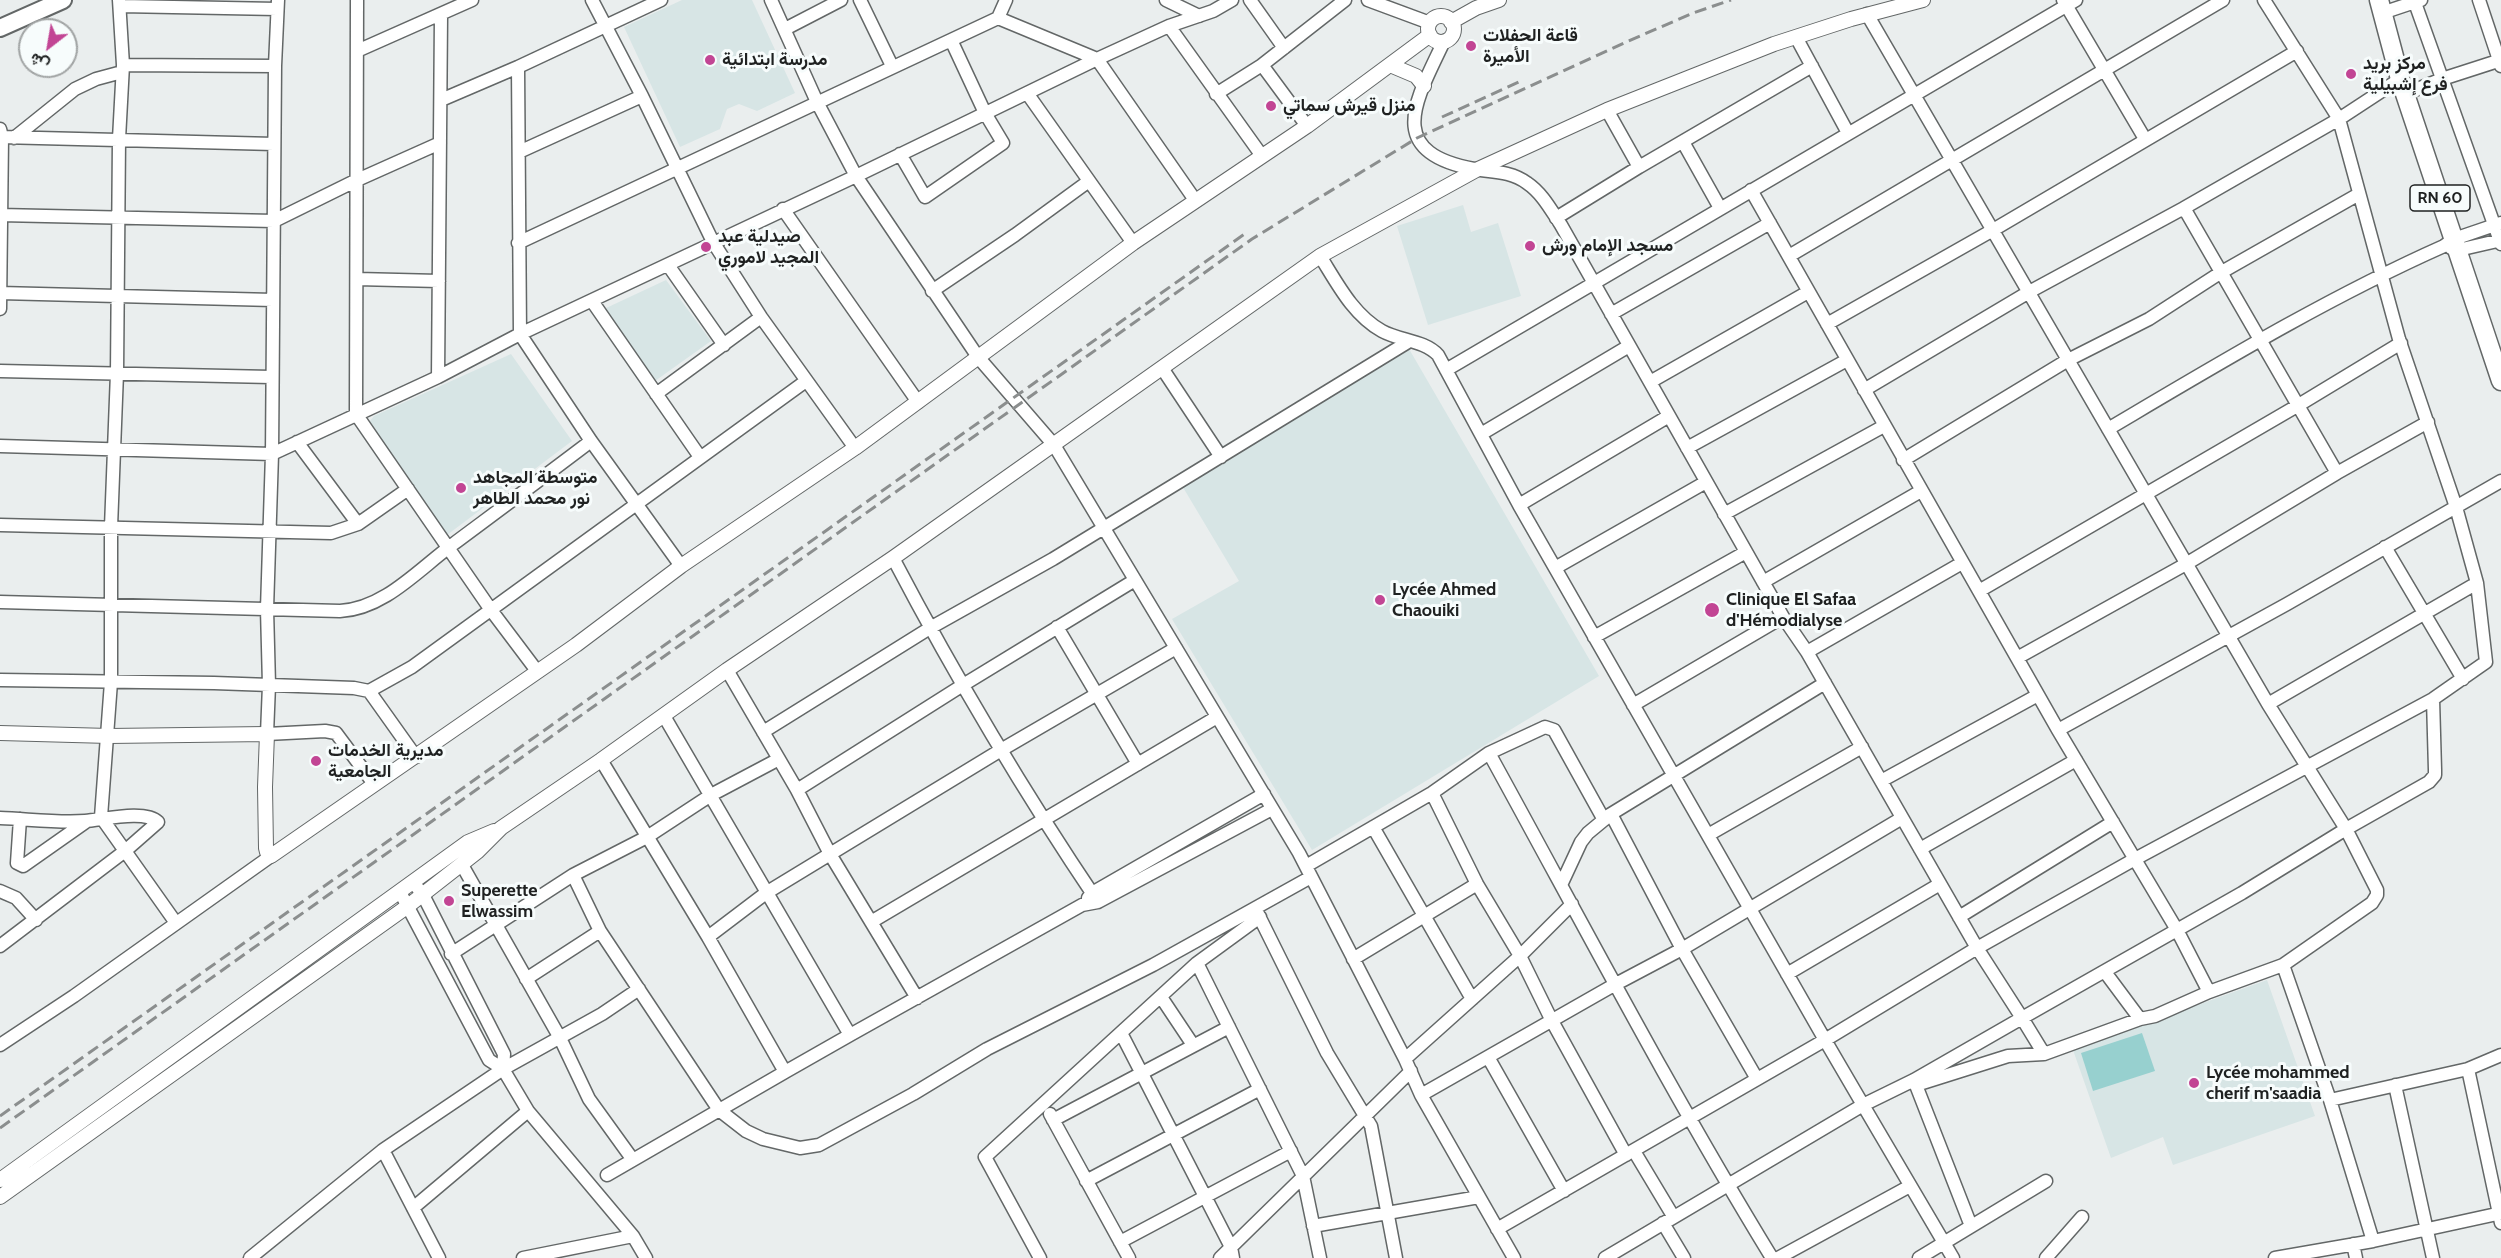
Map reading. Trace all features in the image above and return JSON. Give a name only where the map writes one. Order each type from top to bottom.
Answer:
[{"type":"main road","points":[[0,28],[63,0]]},
{"type":"main road","name":"RN 60","points":[[2379,4],[2452,245],[2501,381]]},
{"type":"street","points":[[357,0],[356,414],[537,671]]},
{"type":"street","points":[[357,51],[441,16],[472,0]]},
{"type":"street","points":[[592,0],[713,242],[761,317],[855,448]]},
{"type":"street","points":[[441,100],[518,68],[661,0]]},
{"type":"street","points":[[771,0],[817,102],[856,176],[978,357],[1054,445],[1264,794],[1309,872],[1408,1065],[1421,1095],[1514,1258]]},
{"type":"street","points":[[785,29],[841,0]]},
{"type":"street","points":[[860,0],[892,66]]},
{"type":"street","points":[[518,243],[998,18],[1006,0]]},
{"type":"street","points":[[1166,0],[1199,16]]},
{"type":"street","points":[[0,446],[272,454],[438,377],[520,334],[856,176],[1097,59],[1168,26],[1214,11],[1232,0]]},
{"type":"street","points":[[1250,0],[1284,48]]},
{"type":"street","points":[[1216,94],[1262,65],[1345,0]]},
{"type":"street","points":[[1368,0],[1430,29],[1436,40],[1443,41]]},
{"type":"street","points":[[1451,22],[1476,8],[1499,0]]},
{"type":"street","points":[[0,1197],[423,895],[462,865],[501,828],[602,760],[727,670],[893,558],[1320,255],[1478,169],[1607,110],[1796,37],[1923,0]]},
{"type":"street","points":[[1789,256],[2223,0]]},
{"type":"street","points":[[1497,1229],[1825,1040],[1977,948],[2135,859],[2433,699],[2487,659],[2477,583],[2456,507],[2401,343],[2339,119],[2264,0]]},
{"type":"street","points":[[1864,390],[2029,292],[2184,208],[2339,119],[2403,87],[2442,79],[2500,62],[2479,0]]},
{"type":"street","points":[[2379,4],[2417,1],[2442,79],[2498,224],[2501,242],[2452,245]]},
{"type":"street","points":[[1446,370],[2069,2],[2145,139]]},
{"type":"street","points":[[176,923],[101,817],[111,682],[112,449],[117,374],[119,139],[122,68],[120,3],[277,5],[274,66],[272,454],[267,609],[266,848],[271,856]]},
{"type":"street","points":[[1867,15],[2268,704],[2346,829],[2375,886],[2377,895],[2372,903],[2283,965],[2209,992],[2155,1016],[2140,1019],[2044,1054],[2008,1056],[1915,1082]]},
{"type":"street","points":[[438,377],[441,16]]},
{"type":"street","points":[[0,1045],[74,996],[374,784],[416,757],[681,566],[855,448],[1133,243],[1306,126],[1390,65],[1430,29],[1440,16],[1451,22]]},
{"type":"street","points":[[998,18],[1097,59],[1195,200]]},
{"type":"street","points":[[1451,22],[1452,34],[1443,41],[1413,114],[1414,131],[1417,138],[1440,159],[1453,165],[1510,174],[1526,182],[1539,193],[1556,218],[1783,617],[1807,652],[1977,948],[2044,1054]]},
{"type":"street","points":[[1168,26],[1262,156]]},
{"type":"street","points":[[1796,37],[1848,133]]},
{"type":"street","points":[[900,154],[925,197],[1003,143],[985,113],[951,40]]},
{"type":"street","points":[[1827,324],[1993,230],[2296,51]]},
{"type":"street","points":[[1262,65],[1306,126]]},
{"type":"street","points":[[1390,65],[1416,76],[1424,86]]},
{"type":"street","points":[[4,135],[75,89],[122,68],[274,66]]},
{"type":"street","points":[[1556,218],[1639,166],[1812,66]]},
{"type":"street","points":[[518,68],[520,334],[591,441],[681,566]]},
{"type":"street","points":[[1027,93],[1133,243]]},
{"type":"street","points":[[519,152],[642,96]]},
{"type":"street","points":[[1607,110],[1639,166]]},
{"type":"street","points":[[4,135],[274,144]]},
{"type":"street","points":[[0,309],[4,135]]},
{"type":"street","points":[[1683,142],[1720,208]]},
{"type":"street","points":[[1,215],[274,221],[440,143]]},
{"type":"street","points":[[932,291],[1089,181]]},
{"type":"street","points":[[1751,190],[2058,730],[2177,930],[2209,992]]},
{"type":"street","points":[[1903,460],[2068,360],[2149,319],[2220,273],[2359,194]]},
{"type":"street","points":[[2184,208],[2258,340],[2337,473]]},
{"type":"street","points":[[783,209],[918,402]]},
{"type":"street","points":[[1611,314],[1770,223]]},
{"type":"street","points":[[2108,429],[2258,340],[2381,274],[2498,224]]},
{"type":"street","points":[[1320,255],[1346,296],[1368,322],[1381,331],[1433,350],[1446,370],[1519,505],[1673,776],[1953,1258]]},
{"type":"street","points":[[668,265],[724,345]]},
{"type":"street","points":[[357,279],[439,281]]},
{"type":"street","points":[[1650,382],[1809,292]]},
{"type":"street","points":[[1,293],[273,300]]},
{"type":"street","points":[[592,301],[700,457]]},
{"type":"street","points":[[656,394],[761,317]]},
{"type":"street","points":[[763,732],[930,628],[1017,581],[1408,342]]},
{"type":"street","points":[[1979,591],[2146,495],[2401,343]]},
{"type":"street","points":[[1481,434],[1629,346]]},
{"type":"street","points":[[1687,448],[1847,360]]},
{"type":"street","points":[[1162,368],[1221,457]]},
{"type":"street","points":[[0,371],[271,376]]},
{"type":"street","points":[[0,680],[354,688],[369,691],[412,667],[636,502],[806,381]]},
{"type":"street","points":[[1519,505],[1669,416]]},
{"type":"street","points":[[2017,658],[2186,564],[2337,473],[2428,422]]},
{"type":"street","points":[[1724,514],[1884,426]]},
{"type":"street","points":[[0,602],[340,611],[362,608],[398,586],[591,441]]},
{"type":"street","points":[[297,442],[358,524]]},
{"type":"street","points":[[2058,730],[2230,636],[2501,481]]},
{"type":"street","points":[[1555,568],[1706,482]]},
{"type":"street","points":[[0,525],[331,533],[358,524],[408,489]]},
{"type":"street","points":[[1763,582],[1921,491]]},
{"type":"street","points":[[2385,547],[2463,679]]},
{"type":"street","points":[[1594,637],[1746,552]]},
{"type":"street","points":[[893,558],[930,628],[1001,750],[1043,820],[1095,898]]},
{"type":"street","points":[[1807,652],[1962,563]]},
{"type":"street","points":[[797,790],[1135,580]]},
{"type":"street","points":[[2268,704],[2477,583]]},
{"type":"street","points":[[1633,705],[1783,617]]},
{"type":"street","points":[[1057,627],[1138,764]]},
{"type":"street","points":[[708,937],[766,893],[1001,750],[1176,648]]},
{"type":"street","points":[[727,670],[797,790],[830,854],[917,998]]},
{"type":"street","points":[[1561,885],[1581,842],[1588,833],[1608,817],[1825,683]]},
{"type":"street","points":[[369,691],[416,757]]},
{"type":"street","points":[[1881,782],[2038,695]]},
{"type":"street","points":[[1605,1258],[1863,1105],[1915,1082],[2022,1018],[2242,893],[2432,778],[2435,770],[2433,699]]},
{"type":"street","points":[[664,716],[850,1035]]},
{"type":"street","points":[[871,922],[1217,717]]},
{"type":"street","points":[[1040,1258],[985,1157],[1197,963],[1309,872],[1372,827],[1432,793],[1489,753],[1545,727],[1551,728],[1608,817],[1757,1079]]},
{"type":"street","points":[[0,732],[108,736],[325,731],[336,734],[374,784]]},
{"type":"street","points":[[1708,836],[1862,747]]},
{"type":"street","points":[[1489,753],[1614,985],[1727,1185],[1772,1258]]},
{"type":"street","points":[[451,954],[573,875],[647,837],[711,795],[779,759]]},
{"type":"street","points":[[602,760],[708,937],[785,1072]]},
{"type":"street","points":[[1920,849],[2076,760]]},
{"type":"street","points":[[1432,793],[1477,884],[1520,956],[1552,1021],[1668,1220],[1684,1258]]},
{"type":"street","points":[[607,1175],[850,1035],[1082,906],[1184,841],[1264,794]]},
{"type":"street","points":[[1095,898],[1190,853],[1272,809]]},
{"type":"street","points":[[0,818],[87,821],[101,817],[150,817],[157,820],[155,825],[125,851],[0,946]]},
{"type":"street","points":[[1421,1095],[1682,949],[1902,818]]},
{"type":"street","points":[[20,819],[17,863],[23,866],[87,821]]},
{"type":"street","points":[[1959,917],[2113,822]]},
{"type":"street","points":[[1372,827],[1472,999]]},
{"type":"street","points":[[0,1180],[468,842],[501,828]]},
{"type":"street","points":[[1184,841],[1190,853]]},
{"type":"street","points":[[462,865],[560,1038],[589,1099],[633,1160]]},
{"type":"street","points":[[573,875],[600,931],[719,1110],[746,1131],[763,1139],[800,1148],[819,1145],[913,1094],[987,1049],[1258,913]]},
{"type":"street","points":[[413,882],[423,895],[451,954],[504,1054],[503,1069]]},
{"type":"street","points":[[1353,959],[1477,884]]},
{"type":"street","points":[[1787,974],[1940,884]]},
{"type":"street","points":[[0,891],[16,898],[36,920]]},
{"type":"street","points":[[400,892],[489,1060],[503,1069],[528,1111],[633,1236],[646,1258]]},
{"type":"street","points":[[1220,1258],[1232,1253],[1304,1176],[1365,1116],[1408,1065],[1472,999],[1520,956],[1572,904]]},
{"type":"street","points":[[1258,913],[1328,1053],[1373,1133],[1396,1258]]},
{"type":"street","points":[[526,979],[600,931]]},
{"type":"street","points":[[1197,963],[1304,1176],[1320,1258]]},
{"type":"street","points":[[2283,965],[2330,1100],[2373,1241]]},
{"type":"street","points":[[2105,972],[2140,1019]]},
{"type":"street","points":[[250,1258],[383,1150],[503,1069],[560,1038],[639,989]]},
{"type":"street","points":[[1161,997],[1193,1045]]},
{"type":"street","points":[[1053,1120],[1229,1027]]},
{"type":"street","points":[[1121,1033],[1232,1253]]},
{"type":"street","points":[[2330,1100],[2468,1069],[2501,1055]]},
{"type":"street","points":[[1488,1057],[1564,1191]]},
{"type":"street","points":[[2275,1258],[2305,1255],[2500,1216],[2468,1069]]},
{"type":"street","points":[[1915,1082],[1971,1226]]},
{"type":"street","points":[[2395,1085],[2433,1258]]},
{"type":"street","points":[[1086,1181],[1260,1089]]},
{"type":"street","points":[[1044,1103],[1129,1258]]},
{"type":"street","points":[[413,1208],[528,1111]]},
{"type":"street","points":[[383,1150],[439,1258]]},
{"type":"street","points":[[1120,1242],[1291,1151]]},
{"type":"street","points":[[1919,1258],[2046,1181]]},
{"type":"street","points":[[1778,1258],[1910,1186]]},
{"type":"street","points":[[1313,1226],[1479,1197]]},
{"type":"street","points":[[2046,1258],[2082,1217]]},
{"type":"street","points":[[523,1258],[633,1236]]},
{"type":"street","points":[[2353,1244],[2356,1258]]},
{"type":"shaded area","name":"مدرسة ابتدائية","points":[[682,0],[752,0],[795,93],[757,111],[739,104],[727,109],[720,129],[680,147],[624,27]]},
{"type":"shaded area","points":[[1463,205],[1471,232],[1498,223],[1521,296],[1428,325],[1397,226]]},
{"type":"shaded area","points":[[666,280],[711,341],[655,381],[604,309]]},
{"type":"shaded area","name":"Lycée Ahmed Chaouiki","points":[[1405,342],[1599,676],[1312,850],[1172,619],[1239,581],[1178,479]]},
{"type":"shaded area","name":"متوسطة المجاهد نور محمد الطاهر","points":[[511,354],[572,441],[447,535],[369,426],[370,421],[374,416]]},
{"type":"shaded area","name":"Lycée mohammed cherif m'saadia","points":[[2267,980],[2315,1116],[2173,1165],[2163,1137],[2111,1158],[2073,1050]]},
{"type":"shaded area","points":[[2142,1033],[2155,1071],[2093,1091],[2081,1053]]},
{"type":"railway","points":[[0,1128],[1252,239],[1417,138],[1624,43],[1693,13],[1731,0]]},
{"type":"railway","points":[[1442,117],[1521,81]]},
{"type":"railway","points":[[0,1116],[1246,233]]},
{"type":"place","name":"قاعة الحفلات الأميرة","points":[[1471,46]]},
{"type":"place","name":"مدرسة ابتدائية","points":[[710,60]]},
{"type":"place","name":"مركز بريد فرع إشبيلية","points":[[2351,74]]},
{"type":"place","name":"منزل قيرش سماتي","points":[[1271,106]]},
{"type":"place","name":"مسجد الإمام ورش","points":[[1530,246]]},
{"type":"place","name":"صيدلية عبد المجيد لاموري","points":[[706,247]]},
{"type":"place","name":"متوسطة المجاهد نور محمد الطاهر","points":[[461,488]]},
{"type":"place","name":"Lycée Ahmed Chaouiki","points":[[1380,600]]},
{"type":"place","name":"Clinique El Safaa d'Hémodialyse","points":[[1712,610]]},
{"type":"place","name":"مديرية الخدمات الجامعية","points":[[316,761]]},
{"type":"place","name":"Superette Elwassim","points":[[449,901]]},
{"type":"place","name":"Lycée mohammed cherif m'saadia","points":[[2194,1083]]}]
